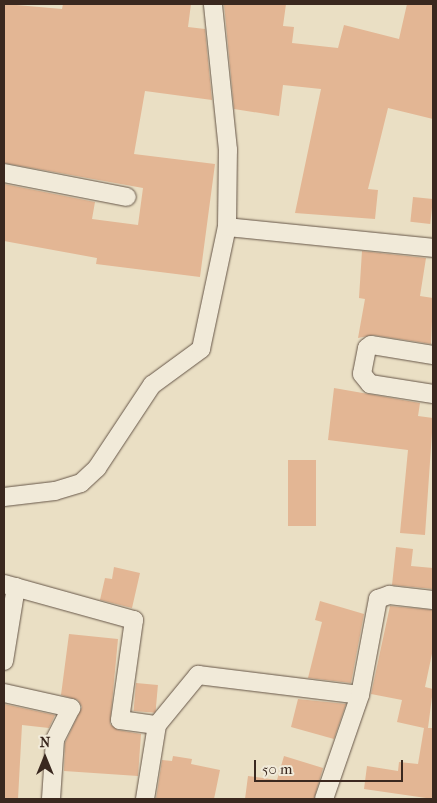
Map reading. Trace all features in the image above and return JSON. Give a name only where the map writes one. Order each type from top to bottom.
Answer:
[{"type":"street","points":[[4,497],[55,491],[81,483],[97,468],[152,385],[201,349],[227,227],[228,150],[213,4]]},
{"type":"street","points":[[4,173],[127,197]]},
{"type":"street","points":[[227,227],[433,248]]},
{"type":"street","points":[[433,355],[371,346],[367,348],[362,374],[370,384],[433,394]]},
{"type":"street","points":[[4,661],[10,585],[134,620],[120,720],[157,725]]},
{"type":"street","points":[[324,799],[360,695],[378,599],[390,596],[433,600]]},
{"type":"street","points":[[145,799],[157,725],[198,675],[360,695]]},
{"type":"street","points":[[4,693],[71,708],[56,740],[51,799]]},
{"type":"building","points":[[5,4],[62,9],[63,4],[191,4],[188,27],[205,29],[212,100],[145,91],[134,154],[215,164],[200,277],[96,264],[97,258],[4,241],[4,184],[95,202],[92,219],[138,225],[143,188],[4,163]]},
{"type":"building","points":[[224,4],[286,4],[283,26],[294,27],[292,43],[338,48],[344,25],[399,39],[407,4],[433,4],[433,119],[388,108],[368,189],[378,190],[375,219],[295,213],[321,89],[283,85],[279,116],[234,109]]},
{"type":"building","points":[[413,197],[433,199],[430,224],[410,222]]},
{"type":"building","points":[[362,251],[426,258],[420,296],[433,298],[431,344],[373,335],[358,338],[365,299],[359,298]]},
{"type":"building","points":[[334,388],[420,403],[418,416],[433,418],[425,535],[400,533],[408,450],[328,440]]},
{"type":"building","points":[[288,460],[316,460],[316,526],[288,526]]},
{"type":"building","points":[[396,547],[413,549],[411,566],[433,568],[433,589],[392,585]]},
{"type":"building","points":[[114,567],[140,573],[132,608],[100,600],[105,578],[112,579]]},
{"type":"building","points":[[320,601],[364,614],[351,683],[308,678],[322,622],[315,620]]},
{"type":"building","points":[[390,606],[433,610],[433,649],[425,687],[433,689],[428,728],[433,728],[433,799],[364,789],[367,766],[398,771],[399,762],[418,764],[424,728],[397,722],[402,700],[371,694]]},
{"type":"building","points":[[69,634],[118,639],[110,724],[118,730],[141,734],[138,776],[64,771],[65,743],[82,707],[78,700],[61,695]]},
{"type":"building","points":[[136,683],[158,685],[155,713],[134,711]]},
{"type":"building","points":[[298,699],[346,704],[334,739],[291,727]]},
{"type":"building","points":[[4,704],[55,715],[49,728],[22,725],[18,799],[4,799]]},
{"type":"building","points":[[173,756],[192,759],[191,764],[220,770],[214,799],[156,799],[162,760],[172,761]]},
{"type":"building","points":[[284,756],[323,768],[314,799],[245,799],[248,776],[277,780]]}]
